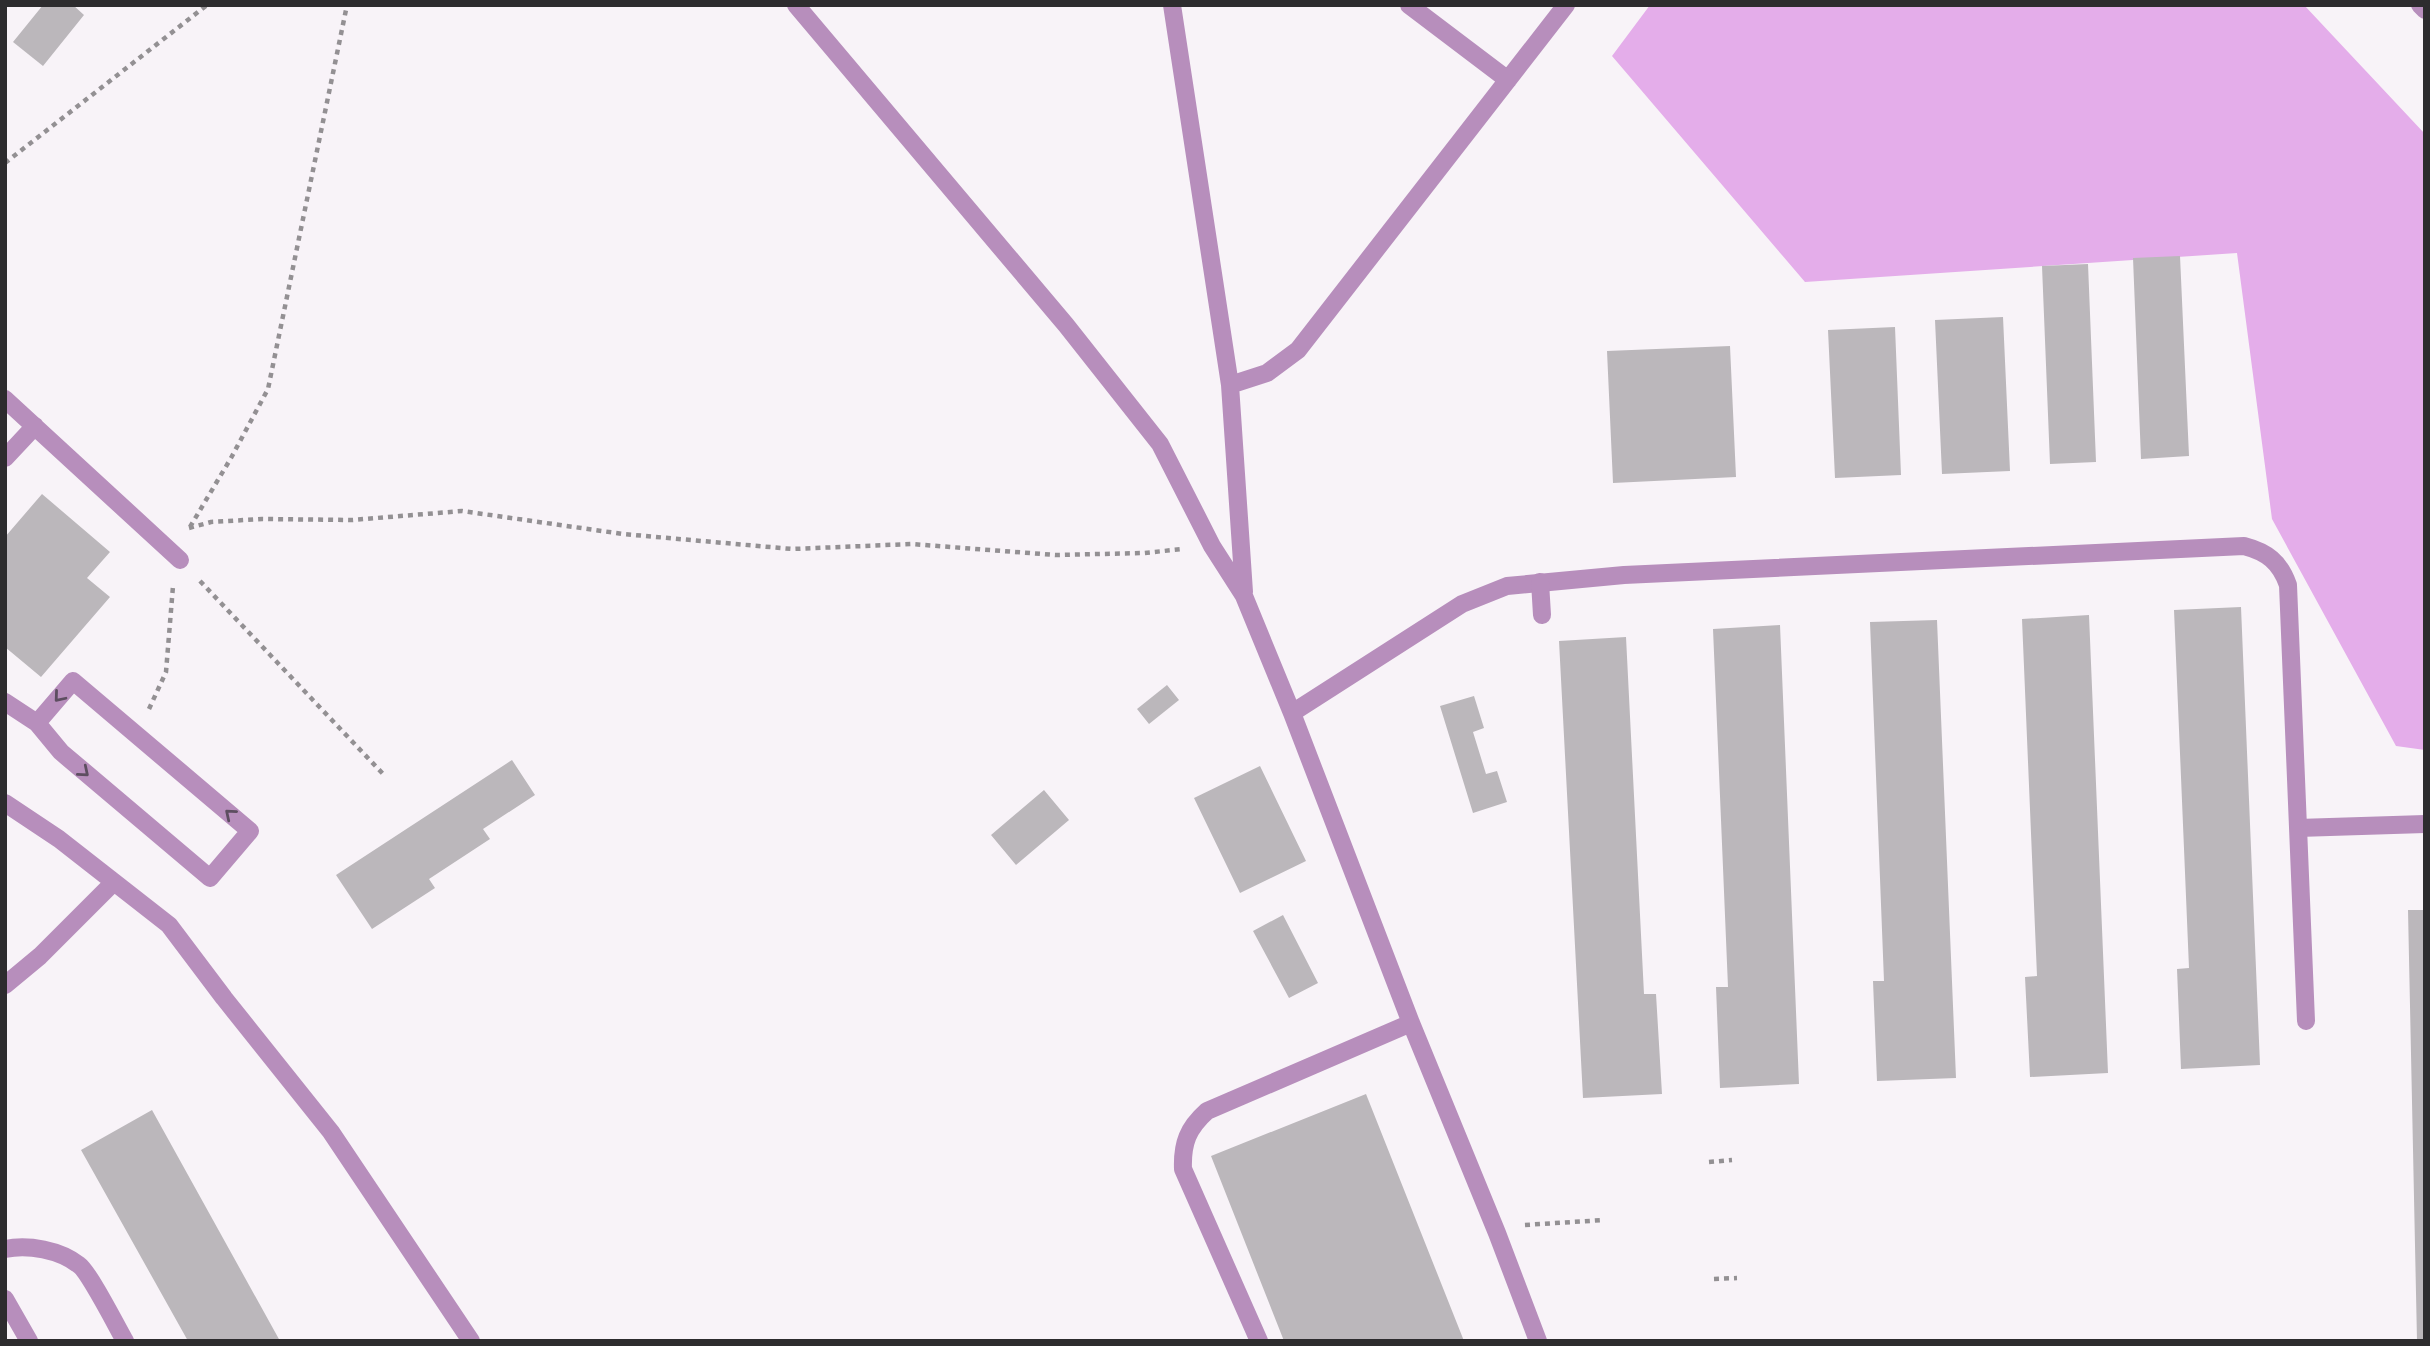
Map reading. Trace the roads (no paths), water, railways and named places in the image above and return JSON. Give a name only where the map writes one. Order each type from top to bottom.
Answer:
[{"type":"street","points":[[796,5],[1066,325],[1160,444],[1212,546],[1244,596],[1538,1341]]},
{"type":"street","points":[[1172,5],[1230,385],[1244,596]]},
{"type":"street","points":[[1409,5],[1508,80]]},
{"type":"street","points":[[1230,385],[1267,373],[1298,350],[1566,5]]},
{"type":"street","points":[[2420,5],[2425,10]]},
{"type":"street","points":[[5,399],[180,561]]},
{"type":"street","points":[[5,458],[35,426]]},
{"type":"street","points":[[1292,713],[1462,604],[1507,586],[1624,575],[2244,545],[2272,558],[2283,570],[2288,585],[2306,1021]]},
{"type":"street","points":[[1540,583],[1542,615]]},
{"type":"street","points":[[5,702],[37,723],[61,752],[210,878],[250,831],[73,681],[37,723]]},
{"type":"street","points":[[5,803],[59,839],[169,925],[331,1132],[471,1341]]},
{"type":"street","points":[[2298,828],[2425,824]]},
{"type":"street","points":[[5,985],[40,956],[114,882]]},
{"type":"street","points":[[1259,1341],[1183,1169],[1182,1152],[1186,1136],[1195,1122],[1207,1111],[1411,1023]]},
{"type":"street","points":[[5,1249],[15,1247],[49,1251],[81,1265],[125,1341]]},
{"type":"street","points":[[5,1299],[29,1341]]}]
